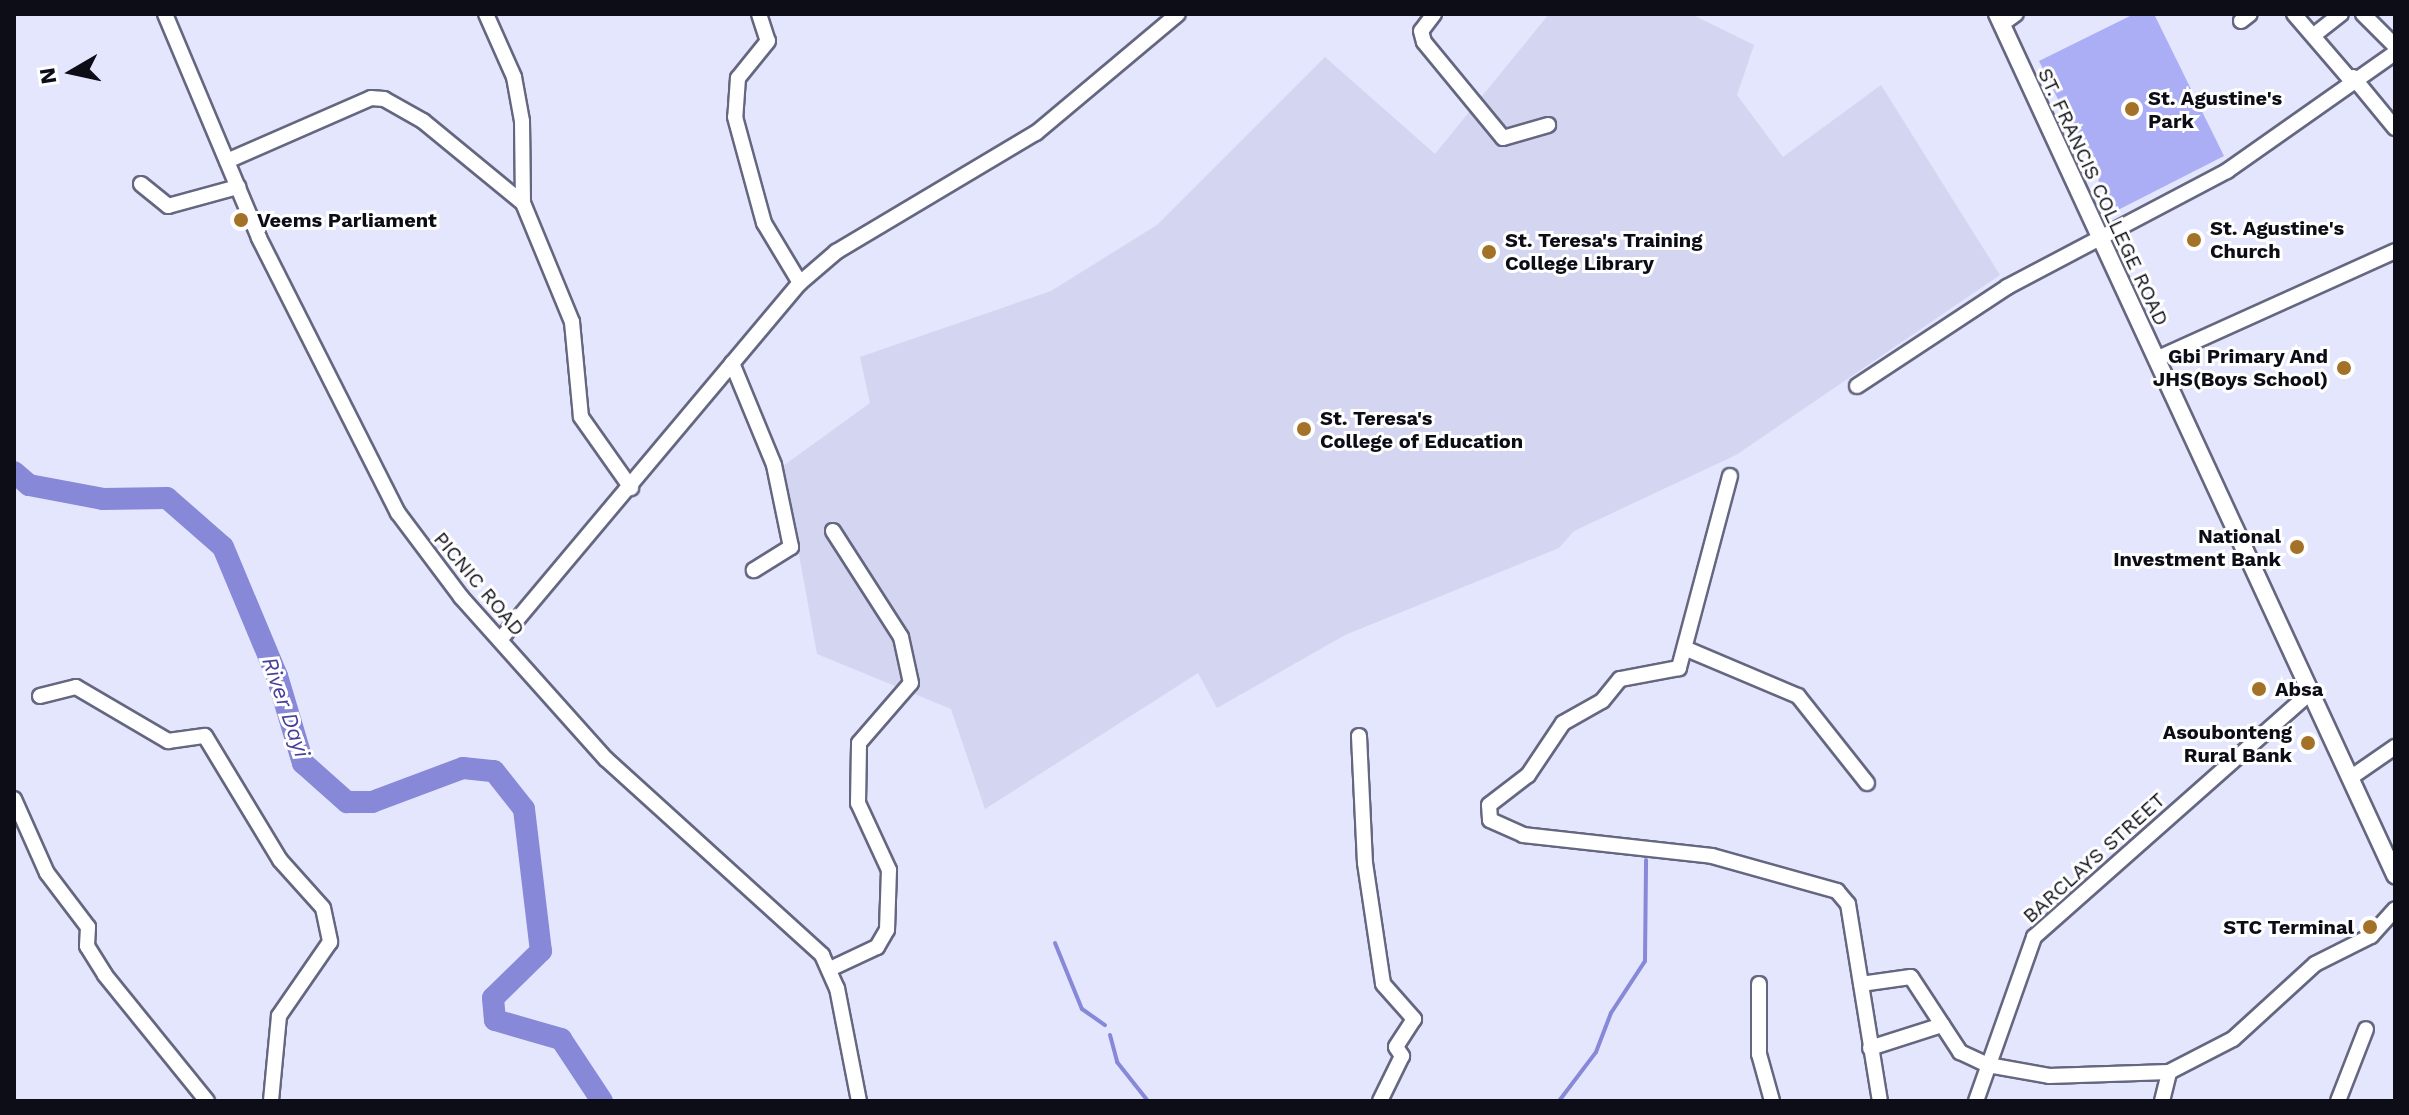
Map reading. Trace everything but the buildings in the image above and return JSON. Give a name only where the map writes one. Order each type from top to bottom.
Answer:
[{"type":"main road","name":"ST. FRANCIS COLLEGE ROAD","points":[[2000,19],[2395,875]]},
{"type":"street","name":"PICNIC ROAD","points":[[165,14],[238,187],[371,468],[429,558],[606,759],[830,969]]},
{"type":"street","points":[[486,14],[520,106],[523,203],[572,322],[581,417],[631,488]]},
{"type":"street","points":[[759,14],[768,41],[738,78],[735,117],[764,223],[800,283]]},
{"type":"street","points":[[500,640],[631,488],[800,283],[836,252],[1036,133],[1178,14]]},
{"type":"street","points":[[1434,14],[1421,31],[1424,42],[1503,138],[1548,125]]},
{"type":"street","points":[[2000,19],[2016,14]]},
{"type":"street","points":[[2294,14],[2395,128]]},
{"type":"street","points":[[2314,35],[2341,14]]},
{"type":"street","points":[[1857,386],[2007,287],[2101,241],[2227,171],[2394,49],[2363,14]]},
{"type":"street","points":[[227,161],[371,98],[384,99],[423,121],[523,203]]},
{"type":"street","points":[[141,184],[168,206],[238,187]]},
{"type":"street","points":[[2156,359],[2395,251]]},
{"type":"street","points":[[732,363],[766,439],[791,547],[754,570]]},
{"type":"street","points":[[1730,476],[1689,650],[1673,672],[1620,679],[1602,701],[1563,723],[1528,775],[1489,805],[1490,820],[1523,835],[1712,856],[1837,891],[1848,904],[1880,1101]]},
{"type":"street","points":[[833,531],[901,637],[911,683],[859,743],[858,803],[889,870],[887,930],[877,947],[830,969],[859,1101]]},
{"type":"street","points":[[1689,650],[1798,696],[1867,783]]},
{"type":"street","points":[[40,696],[76,687],[168,741],[205,736],[280,860],[323,908],[330,942],[279,1016],[271,1101]]},
{"type":"street","name":"BARCLAYS STREET","points":[[1976,1101],[2034,937],[2311,692]]},
{"type":"street","points":[[1359,736],[1367,776],[1365,863],[1383,984],[1414,1019],[1396,1047],[1402,1056],[1380,1101]]},
{"type":"street","points":[[2350,778],[2395,747]]},
{"type":"street","points":[[14,799],[47,873],[88,927],[87,946],[105,975],[207,1101]]},
{"type":"street","points":[[1861,984],[1911,977],[1960,1052],[1988,1065],[2049,1076],[2169,1072],[2233,1039],[2315,964],[2371,936],[2395,909]]},
{"type":"street","points":[[1759,984],[1759,1054],[1772,1101]]},
{"type":"street","points":[[1870,1048],[1942,1025]]},
{"type":"street","points":[[2338,1101],[2366,1029]]},
{"type":"street","points":[[2162,1101],[2169,1072]]},
{"type":"shaded area","name":"St. Teresa's College of Education","points":[[1549,14],[1691,14],[1754,45],[1737,95],[1783,157],[1881,85],[2000,275],[1736,455],[1574,531],[1559,548],[1345,635],[1217,708],[1198,673],[985,809],[951,709],[817,654],[783,466],[870,403],[860,357],[1051,291],[1157,225],[1325,57],[1435,154]]},
{"type":"shaded area","name":"St. Agustine's Park","points":[[2134,14],[2154,14],[2224,156],[2114,212],[2039,61]]},
{"type":"waterway","name":"River Dayi","points":[[14,472],[29,485],[103,499],[167,498],[223,547],[277,676],[303,763],[347,802],[372,802],[463,768],[494,771],[524,809],[541,951],[493,998],[495,1020],[561,1039],[602,1101]]},
{"type":"waterway","points":[[1559,1101],[1596,1052],[1611,1013],[1645,961],[1646,860]]},
{"type":"waterway","points":[[1055,943],[1082,1009],[1105,1025]]},
{"type":"waterway","points":[[1110,1035],[1117,1062],[1148,1101]]},
{"type":"place","name":"St. Agustine's Park","points":[[2132,109]]},
{"type":"place","name":"Veems Parliament","points":[[241,220]]},
{"type":"place","name":"St. Agustine's Church","points":[[2194,240]]},
{"type":"place","name":"St. Teresa's Training College Library","points":[[1489,252]]},
{"type":"place","name":"Gbi Primary And JHS(Boys School)","points":[[2344,368]]},
{"type":"place","name":"St. Teresa's College of Education","points":[[1304,429]]},
{"type":"place","name":"National Investment Bank","points":[[2297,547]]},
{"type":"place","name":"Absa","points":[[2259,689]]},
{"type":"place","name":"Asoubonteng Rural Bank","points":[[2308,743]]},
{"type":"place","name":"STC Terminal","points":[[2370,927]]}]
